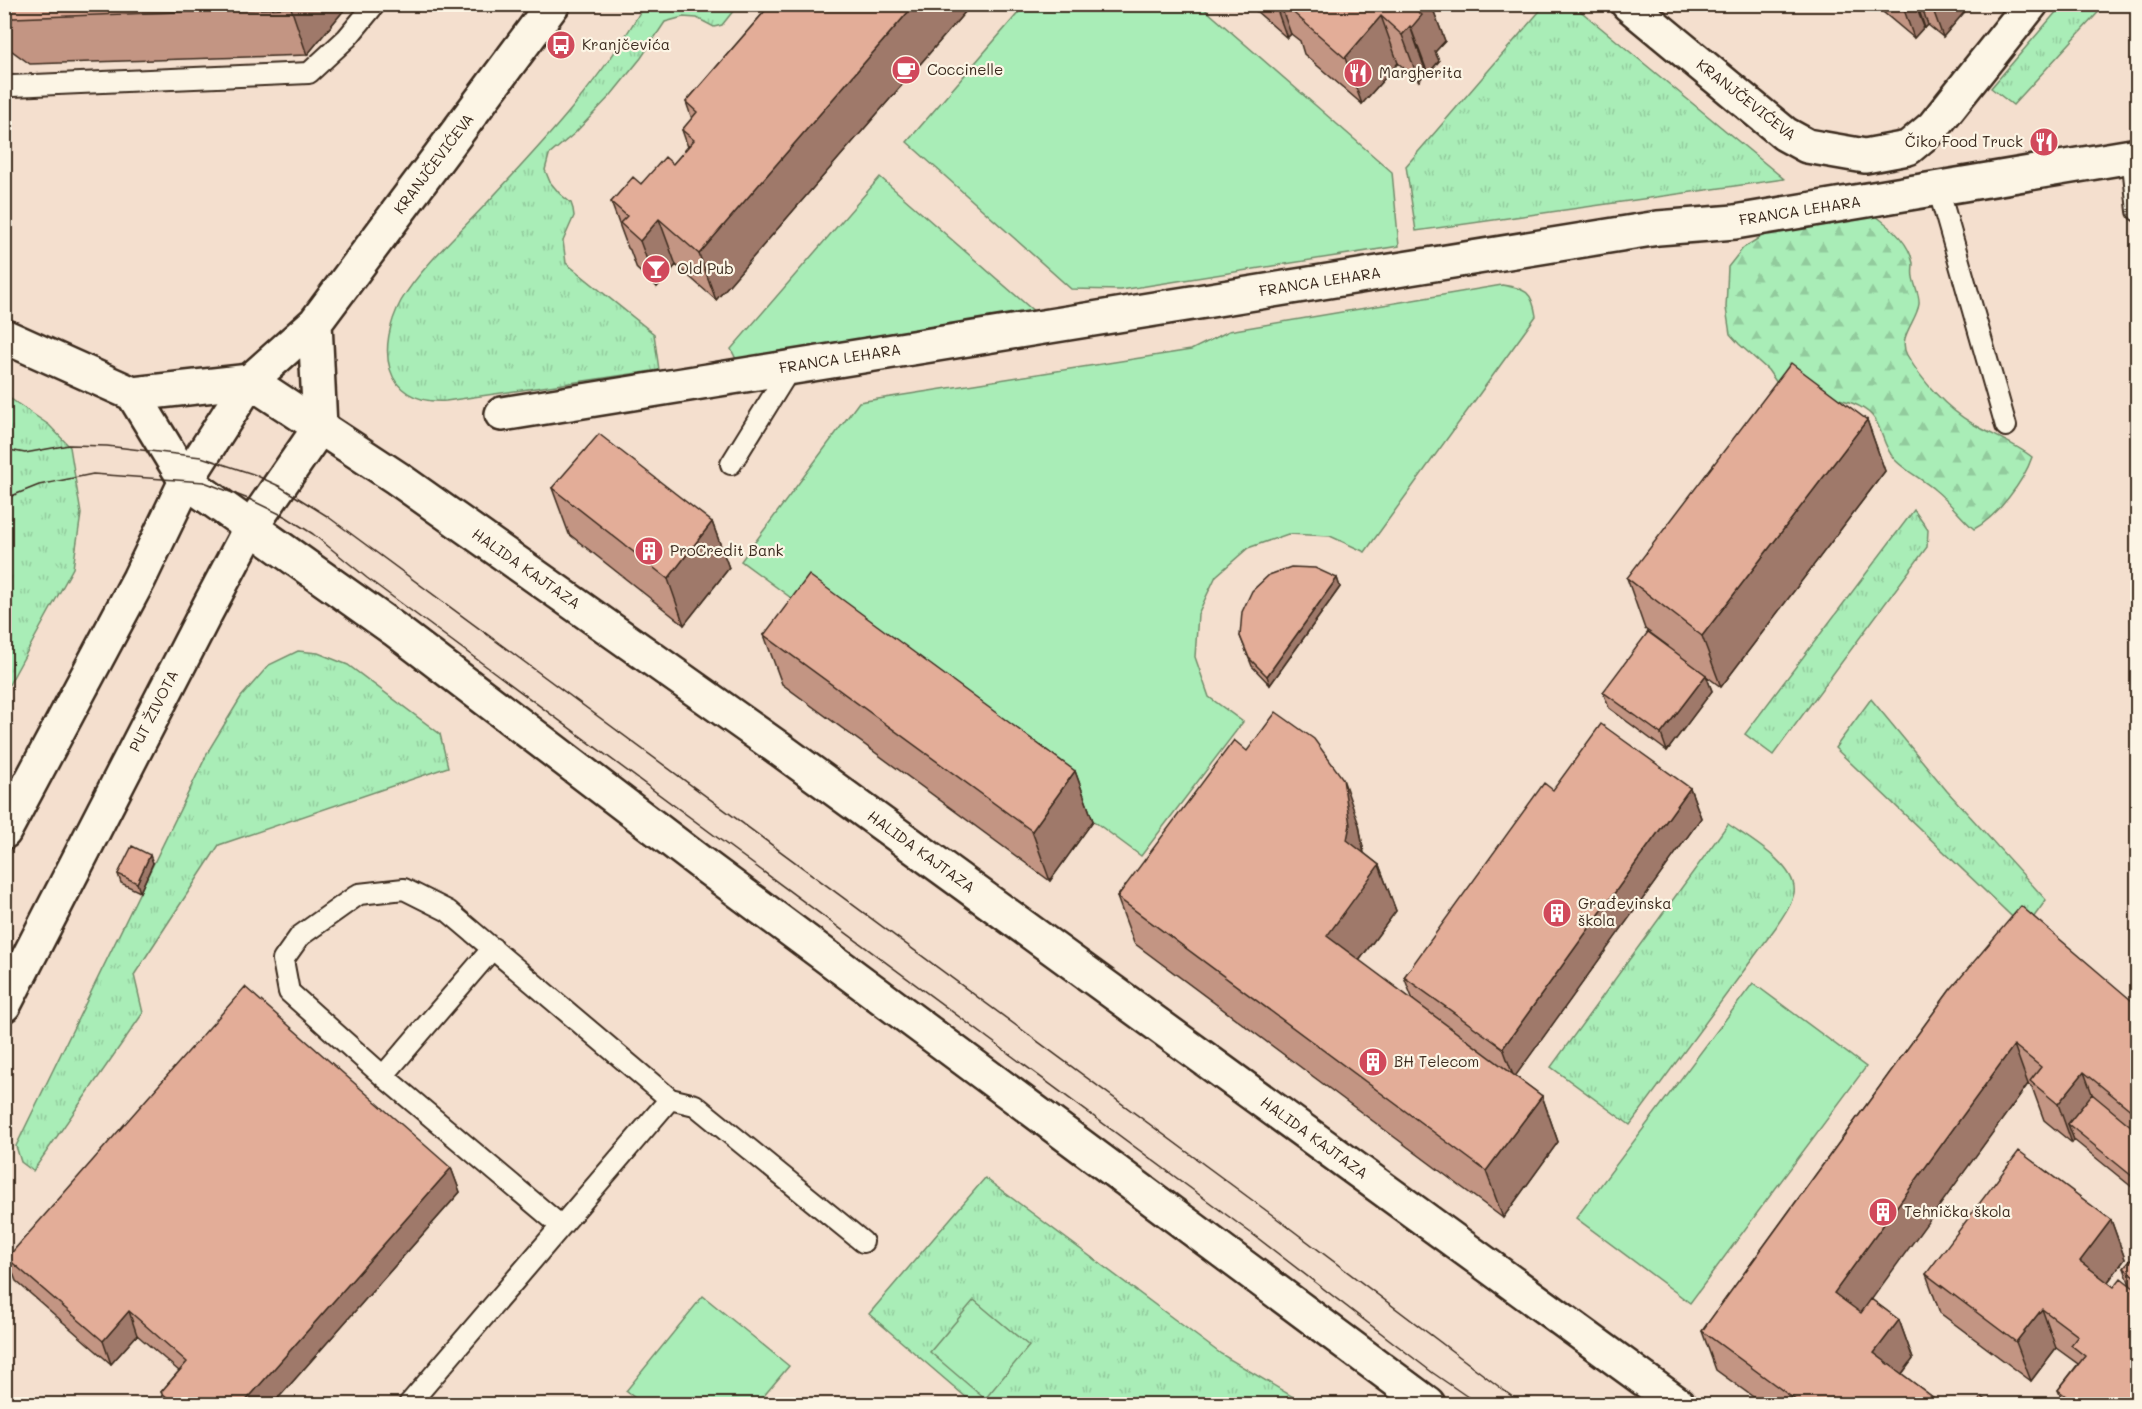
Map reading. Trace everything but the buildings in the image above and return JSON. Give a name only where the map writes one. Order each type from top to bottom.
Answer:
[{"type":"street","name":"KRANJČEVIĆEVA","points":[[250,381],[315,323],[553,4]]},
{"type":"street","name":"KRANJČEVIĆEVA","points":[[1628,4],[1785,134],[1807,146],[1865,156],[1908,148],[1933,127],[2031,4]]},
{"type":"street","points":[[1908,148],[1938,188]]},
{"type":"street","name":"FRANCA LEHARA","points":[[502,414],[1658,228],[1735,222],[2135,155]]},
{"type":"street","points":[[315,323],[320,427]]},
{"type":"street","points":[[4,336],[133,394],[250,381]]},
{"type":"street","points":[[4,832],[138,579],[186,480],[250,381]]},
{"type":"street","name":"HALIDA KAJTAZA","points":[[250,381],[397,478],[781,750],[1678,1404]]},
{"type":"street","points":[[133,394],[186,480],[394,629],[711,870],[1428,1404]]},
{"type":"street","name":"PUT ŽIVOTA","points":[[4,1005],[204,614],[251,527],[320,427]]},
{"type":"lane","points":[[12,86],[309,73],[347,38],[375,4]]},
{"type":"lane","points":[[2135,155],[2138,211]]},
{"type":"lane","points":[[1938,188],[2006,426]]},
{"type":"lane","points":[[731,464],[791,367]]},
{"type":"lane","points":[[561,1227],[382,1076],[290,992],[283,960],[300,936],[359,894],[404,889],[448,911],[670,1099],[695,1105],[863,1242]]},
{"type":"lane","points":[[382,1076],[493,948]]},
{"type":"lane","points":[[409,1404],[670,1099]]},
{"type":"green space","points":[[1572,4],[1784,179],[1416,231],[1406,166],[1545,5]]},
{"type":"green space","points":[[2063,4],[2105,5],[2013,105],[1991,88]]},
{"type":"green space","points":[[644,5],[738,5],[722,25],[714,27],[697,18],[683,17],[665,22],[641,58],[611,95],[575,133],[549,155],[545,170],[550,182],[571,203],[573,209],[574,216],[563,241],[566,263],[654,334],[659,370],[446,401],[424,400],[408,393],[397,383],[390,369],[388,353],[393,318],[401,301],[429,264],[571,110],[610,59]]},
{"type":"green space","points":[[1025,5],[1200,5],[1392,172],[1399,246],[1121,290],[1071,289],[907,142]]},
{"type":"green space","points":[[880,177],[1037,314],[738,363],[731,349]]},
{"type":"green space","points":[[1870,212],[1897,234],[1911,255],[1919,304],[1904,342],[1907,355],[1913,365],[1927,384],[1963,418],[2032,457],[2023,477],[2009,498],[1992,516],[1974,529],[1940,494],[1895,460],[1886,447],[1877,423],[1870,414],[1860,407],[1835,398],[1784,393],[1768,370],[1730,334],[1726,308],[1728,267],[1743,248],[1778,226]]},
{"type":"green space","points":[[1502,285],[1517,288],[1530,296],[1536,316],[1365,552],[1330,536],[1288,534],[1248,548],[1216,576],[1198,614],[1195,657],[1209,697],[1243,722],[1141,856],[741,561],[859,402],[1191,350],[1229,331]]},
{"type":"green space","points":[[5,395],[49,425],[70,447],[81,514],[73,568],[5,692]]},
{"type":"green space","points":[[1914,510],[1928,530],[1927,547],[1773,755],[1745,734]]},
{"type":"green space","points":[[298,651],[318,653],[348,665],[440,734],[448,767],[219,845],[134,975],[143,1013],[33,1171],[21,1162],[16,1146],[210,748],[241,697],[269,665]]},
{"type":"green space","points":[[1871,699],[1947,791],[2046,900],[2025,929],[1835,748]]},
{"type":"green space","points":[[1728,824],[1759,845],[1780,863],[1793,883],[1793,897],[1776,927],[1630,1125],[1551,1067]]},
{"type":"green space","points":[[1753,983],[1866,1067],[1690,1303],[1576,1218]]},
{"type":"green space","points":[[985,1178],[1221,1354],[1305,1404],[974,1404],[869,1314]]},
{"type":"green space","points":[[703,1296],[789,1366],[757,1404],[643,1404],[626,1391]]},
{"type":"green space","points":[[974,1300],[1029,1346],[985,1399],[930,1352]]},
{"type":"tram line","points":[[4,449],[25,453],[69,445],[107,446],[201,457],[253,474],[279,486],[327,516],[1271,1214],[1522,1404]]},
{"type":"tram line","points":[[4,499],[39,485],[93,474],[204,482],[251,500],[286,517],[313,534],[367,578],[1255,1236],[1433,1373],[1478,1404]]},
{"type":"place","name":"Kranjčevića","points":[[561,45]]},
{"type":"place","name":"Coccinelle","points":[[906,70]]},
{"type":"place","name":"Margherita","points":[[1358,73]]},
{"type":"place","name":"Čiko Food Truck","points":[[2044,142]]},
{"type":"place","name":"Old Pub","points":[[656,269]]},
{"type":"place","name":"ProCredit Bank","points":[[649,551]]},
{"type":"place","name":"Građevinska škola","points":[[1557,913]]},
{"type":"place","name":"BH Telecom","points":[[1373,1062]]},
{"type":"place","name":"Tehnička škola","points":[[1883,1212]]}]
